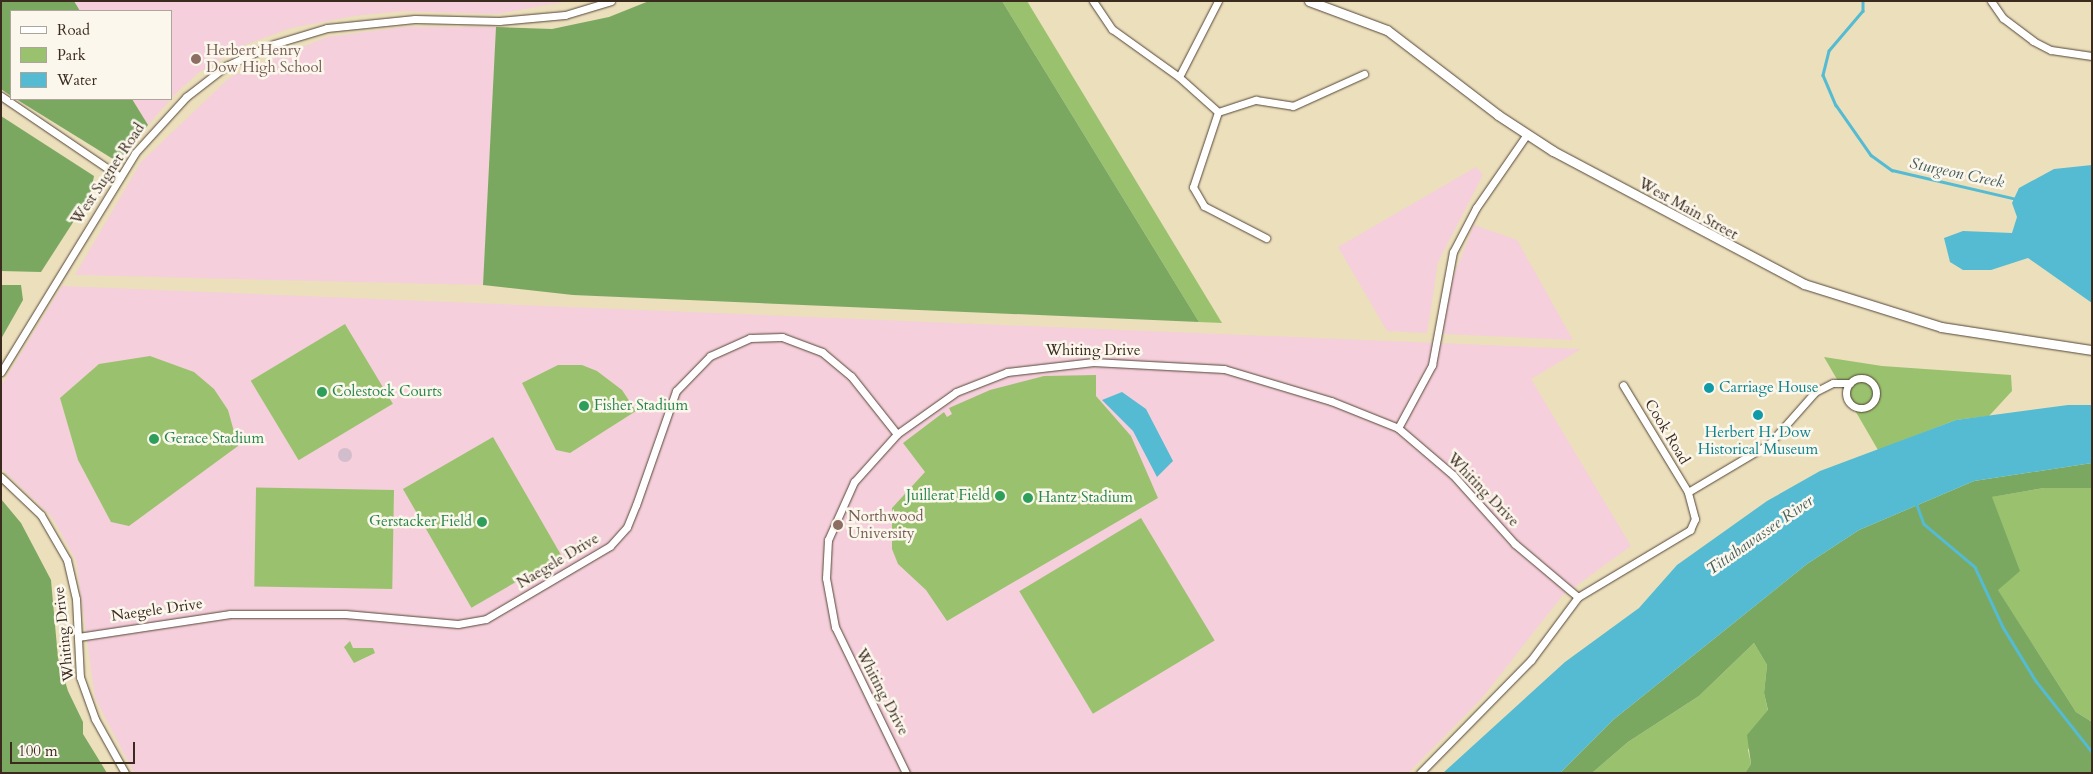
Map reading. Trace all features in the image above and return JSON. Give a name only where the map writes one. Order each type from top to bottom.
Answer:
[{"type":"street","name":"West Sugnet Road","points":[[1,372],[120,176],[152,130],[186,97],[226,66],[274,44],[327,28],[415,19],[499,21],[565,15],[611,1]]},
{"type":"street","points":[[1093,1],[1118,34],[1178,77],[1218,112]]},
{"type":"street","points":[[1178,77],[1218,1]]},
{"type":"street","name":"West Main Street","points":[[1310,1],[1387,30],[1527,134],[1758,263],[1826,293],[1941,327],[2092,350]]},
{"type":"street","points":[[1991,1],[2003,18],[2033,41],[2051,50],[2092,56]]},
{"type":"street","points":[[1218,112],[1256,100],[1294,106],[1364,74]]},
{"type":"street","points":[[1,96],[120,176]]},
{"type":"street","points":[[1218,112],[1195,177],[1196,198],[1204,206],[1266,238]]},
{"type":"street","points":[[1398,428],[1432,364],[1453,252],[1527,134]]},
{"type":"street","name":"Naegele Drive","points":[[78,636],[230,614],[345,614],[458,624],[486,619],[610,546],[627,527],[636,506],[676,391],[710,356],[750,338],[782,337],[822,352],[851,376],[896,434]]},
{"type":"street","name":"Whiting Drive","points":[[906,773],[847,656],[835,627],[826,578],[828,540],[844,500],[868,464],[896,434],[936,404],[981,380],[1034,366],[1093,362],[1251,374],[1398,428],[1453,476],[1515,544],[1578,598]]},
{"type":"street","points":[[1688,492],[1769,444],[1815,392],[1833,383],[1850,382],[1861,378],[1872,382],[1873,402],[1861,408],[1851,405],[1846,397],[1850,382]]},
{"type":"street","name":"Cook Road","points":[[1578,598],[1683,538],[1695,519],[1688,492],[1623,385]]},
{"type":"street","name":"Whiting Drive","points":[[1,477],[41,515],[61,547],[74,586],[84,691],[125,773]]},
{"type":"street","points":[[1420,773],[1530,660],[1578,598]]},
{"type":"shaded area","name":"Herbert Henry Dow High School","points":[[74,1],[570,1],[496,14],[402,11],[354,16],[291,28],[244,45],[198,73],[172,97],[172,10],[79,10]]},
{"type":"shaded area","points":[[404,27],[496,27],[483,285],[75,275],[141,162],[230,77],[327,37]]},
{"type":"shaded area","name":"Herbert Henry Dow High School","points":[[133,100],[170,100],[148,125]]},
{"type":"shaded area","points":[[1476,167],[1483,175],[1438,262],[1427,333],[1387,331],[1338,247]]},
{"type":"shaded area","points":[[1474,225],[1517,240],[1573,340],[1443,334],[1450,285]]},
{"type":"shaded area","name":"Northwood University","points":[[62,286],[1581,349],[1531,379],[1631,546],[1562,596],[1482,698],[1408,773],[134,773],[95,698],[76,560],[52,517],[1,468],[1,386]]},
{"type":"shaded area","points":[[345,448],[350,450],[352,455],[350,460],[345,462],[340,460],[338,455],[340,450]]},
{"type":"green space","points":[[1,1],[74,1],[79,10],[10,10],[10,95],[1,89]]},
{"type":"green space","points":[[649,1],[1002,1],[1199,322],[573,295],[483,285],[496,27],[552,29],[609,17]]},
{"type":"green space","points":[[1002,1],[1027,1],[1222,323],[1199,322]]},
{"type":"green space","points":[[18,100],[133,100],[148,125],[126,154],[113,159]]},
{"type":"green space","points":[[1,116],[94,176],[90,196],[41,272],[1,271]]},
{"type":"green space","points":[[1,285],[21,285],[23,300],[1,339]]},
{"type":"green space","name":"Colestock Courts","points":[[345,324],[393,404],[299,460],[251,381]]},
{"type":"green space","name":"Gerace Stadium","points":[[150,356],[194,372],[214,389],[228,410],[238,446],[129,526],[111,522],[78,460],[60,398],[99,364]]},
{"type":"green space","points":[[1824,357],[1882,366],[2011,375],[2012,391],[1989,416],[1956,420],[1878,450]]},
{"type":"green space","name":"Fisher Stadium","points":[[558,365],[582,365],[597,371],[622,390],[636,411],[570,453],[556,450],[522,383]]},
{"type":"green space","name":"Hantz Stadium","points":[[1096,375],[1096,396],[1131,436],[1158,498],[947,621],[926,590],[898,564],[892,549],[892,508],[925,472],[903,443],[944,412],[947,417],[952,414],[949,408],[990,390],[1044,376]]},
{"type":"green space","name":"Gerstacker Field","points":[[493,437],[562,556],[471,608],[403,489]]},
{"type":"green space","points":[[2092,463],[2092,488],[2044,488],[1992,497],[2020,571],[1998,590],[2076,712],[2092,722],[2092,773],[1745,773],[1751,764],[1747,735],[1768,710],[1764,693],[1767,665],[1754,643],[1699,696],[1628,742],[1592,773],[1560,773],[1613,720],[1807,564],[1859,530],[1974,481]]},
{"type":"green space","points":[[256,488],[394,490],[392,589],[254,587]]},
{"type":"green space","points":[[2044,488],[2092,488],[2092,722],[2076,712],[1997,589],[1991,497]]},
{"type":"green space","points":[[1,499],[21,523],[51,580],[58,658],[68,691],[83,722],[83,734],[107,773],[1,773]]},
{"type":"green space","points":[[1141,518],[1215,641],[1093,714],[1019,591]]},
{"type":"green space","points":[[350,641],[353,648],[373,648],[375,653],[354,663],[344,647]]},
{"type":"green space","points":[[1754,643],[1767,665],[1764,693],[1768,711],[1748,750],[1751,764],[1745,773],[1592,773],[1628,742],[1699,696]]},
{"type":"water","points":[[2092,165],[2092,303],[2028,258],[1991,270],[1963,270],[1950,262],[1944,238],[1963,231],[2012,233],[2017,217],[2012,203],[2019,188],[2054,169]]},
{"type":"water","points":[[1122,392],[1146,409],[1173,461],[1157,477],[1133,431],[1102,400]]},
{"type":"water","name":"Tittabawassee River","points":[[2068,405],[2092,405],[2092,463],[1974,481],[1859,530],[1807,564],[1613,720],[1560,773],[1443,773],[1565,662],[1639,608],[1677,565],[1767,501],[1820,471],[1956,420]]},
{"type":"waterway","name":"Sturgeon Creek","points":[[1863,1],[1863,11],[1829,51],[1823,75],[1836,105],[1871,155],[1892,170],[2017,199]]},
{"type":"waterway","points":[[1917,505],[1924,524],[1975,567],[2003,627],[2036,681],[2092,752]]},
{"type":"place","name":"Herbert Henry Dow High School","points":[[196,59]]},
{"type":"place","name":"Carriage House","points":[[1709,388]]},
{"type":"place","name":"Colestock Courts","points":[[322,392]]},
{"type":"place","name":"Fisher Stadium","points":[[584,406]]},
{"type":"place","name":"Herbert H. Dow Historical Museum","points":[[1758,415]]},
{"type":"place","name":"Gerace Stadium","points":[[154,439]]},
{"type":"place","name":"Juillerat Field","points":[[1000,496]]},
{"type":"place","name":"Hantz Stadium","points":[[1028,498]]},
{"type":"place","name":"Gerstacker Field","points":[[482,522]]},
{"type":"place","name":"Northwood University","points":[[838,525]]}]
